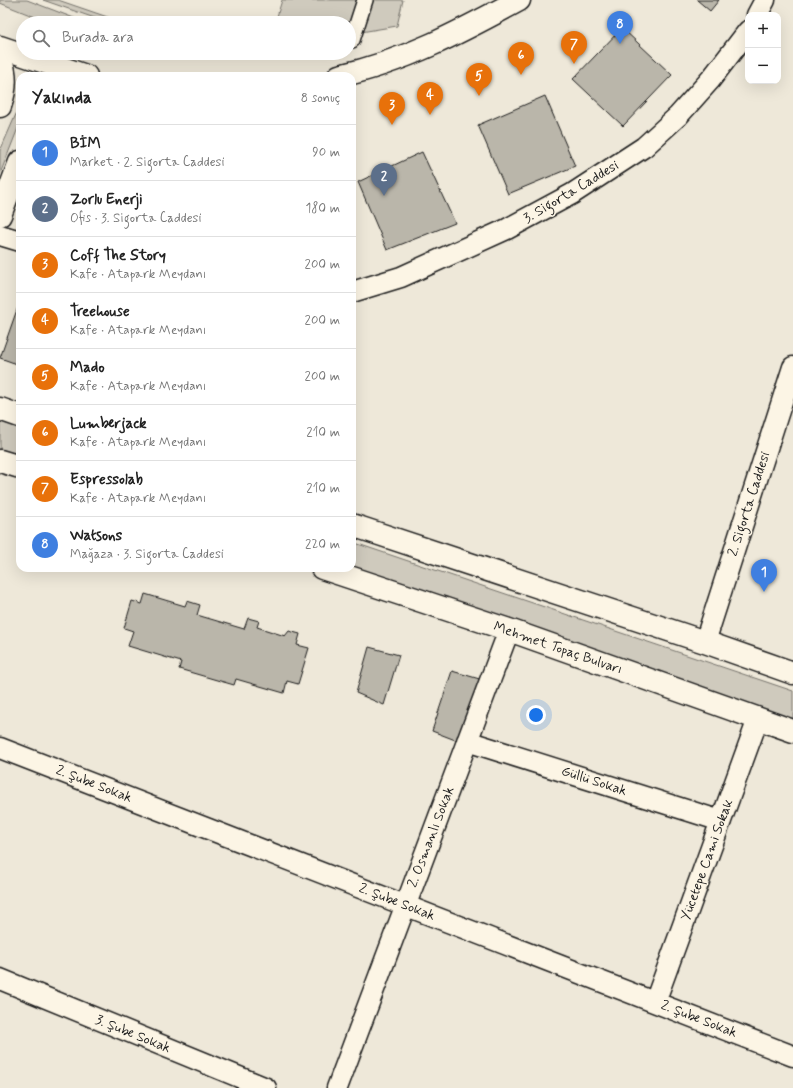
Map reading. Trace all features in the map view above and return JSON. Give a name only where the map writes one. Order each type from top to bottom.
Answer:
[{"type":"main road","points":[[353,72],[394,60],[431,46],[519,0]]},
{"type":"main road","points":[[0,47],[16,53]]},
{"type":"main road","points":[[0,58],[4,67],[6,91],[0,106]]},
{"type":"main road","points":[[38,60],[72,72]]},
{"type":"main road","points":[[0,215],[16,173]]},
{"type":"main road","points":[[0,409],[16,415]]},
{"type":"main road","points":[[0,461],[16,467]]},
{"type":"main road","points":[[356,526],[706,642],[793,673]]},
{"type":"main road","name":"Mehmet Topaç Bulvarı","points":[[334,572],[509,630],[793,731]]},
{"type":"street","points":[[356,28],[365,0]]},
{"type":"street","points":[[759,12],[765,0]]},
{"type":"street","name":"3. Sigorta Caddesi","points":[[356,291],[401,277],[500,232],[572,194],[605,173],[644,147],[678,116],[711,80],[745,35]]},
{"type":"street","points":[[0,235],[16,240]]},
{"type":"street","name":"2. Sigorta Caddesi","points":[[706,642],[793,367]]},
{"type":"street","name":"2. Osmanlı Sokak","points":[[337,1088],[509,630]]},
{"type":"street","name":"Yücetepe Cami Sokak","points":[[655,1002],[758,719]]},
{"type":"street","name":"Güllü Sokak","points":[[467,741],[721,821]]},
{"type":"street","name":"2. Şube Sokak","points":[[0,748],[793,1056]]},
{"type":"street","name":"3. Şube Sokak","points":[[0,979],[266,1088]]},
{"type":"shaded area","points":[[0,0],[27,0],[69,16],[32,16],[0,3]]},
{"type":"shaded area","points":[[43,0],[58,0],[105,16],[89,16]]},
{"type":"shaded area","points":[[282,0],[403,0],[397,26],[356,33],[356,16],[277,16]]},
{"type":"shaded area","points":[[16,114],[16,133],[0,174],[0,151]]},
{"type":"shaded area","points":[[0,422],[16,428],[16,455],[0,449]]},
{"type":"shaded area","points":[[356,543],[793,691],[793,719],[356,570]]},
{"type":"building","points":[[697,0],[719,0],[710,11]]},
{"type":"building","points":[[622,28],[672,75],[623,126],[573,79]]},
{"type":"building","points":[[545,96],[575,166],[508,194],[478,125]]},
{"type":"building","points":[[422,152],[455,223],[387,250],[358,182]]},
{"type":"building","points":[[16,312],[16,364],[0,358]]},
{"type":"building","points":[[145,594],[185,606],[187,601],[200,605],[197,615],[244,629],[248,618],[259,621],[257,627],[285,636],[289,631],[300,634],[297,645],[309,648],[298,684],[287,681],[284,693],[236,679],[234,685],[179,669],[181,662],[128,646],[133,631],[124,628],[132,601],[142,604]]},
{"type":"building","points":[[369,647],[399,655],[384,705],[356,693]]},
{"type":"building","points":[[452,671],[483,680],[463,743],[432,731]]},
{"type":"place","name":"Watsons","points":[[620,44]]},
{"type":"place","name":"Espressolab","points":[[574,64]]},
{"type":"place","name":"Lumberjack","points":[[521,75]]},
{"type":"place","name":"Mado","points":[[479,96]]},
{"type":"place","name":"Treehouse","points":[[430,115]]},
{"type":"place","name":"Coff The Story","points":[[392,125]]},
{"type":"place","name":"Zorlu Enerji","points":[[384,196]]},
{"type":"place","name":"BİM","points":[[764,592]]}]
